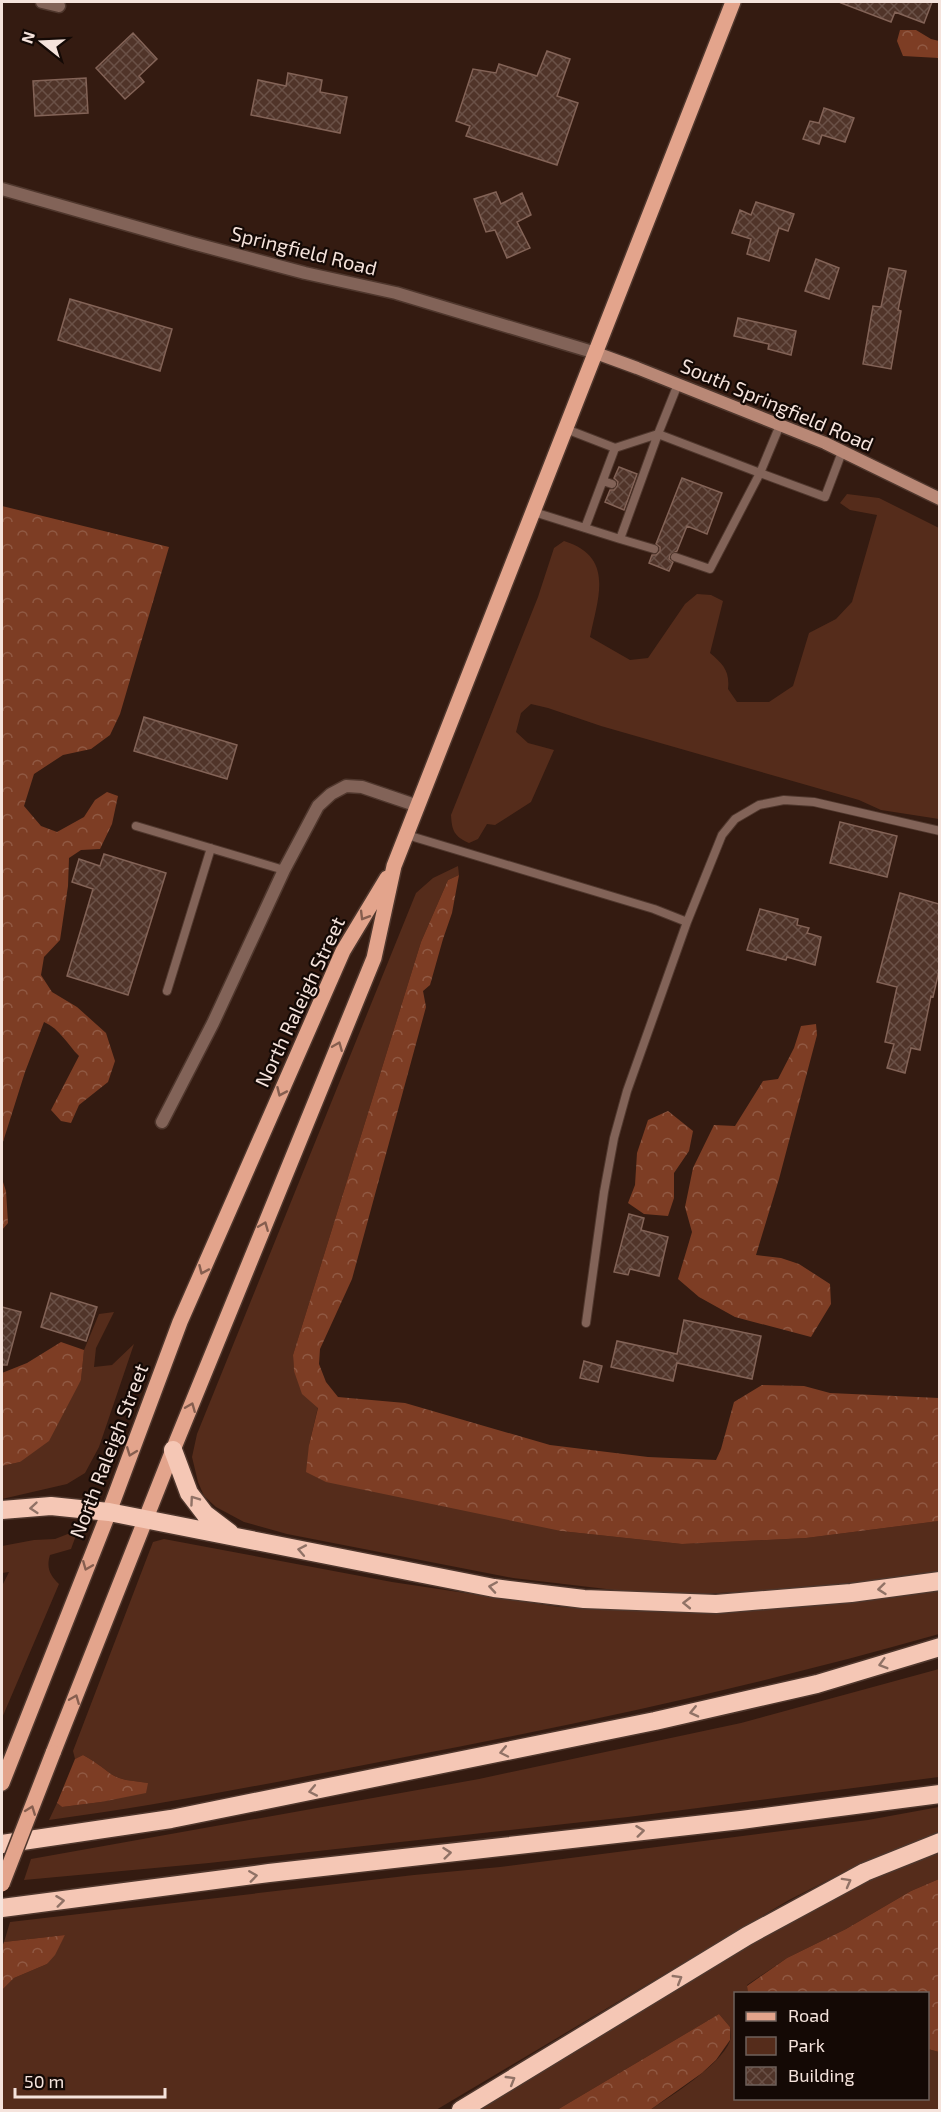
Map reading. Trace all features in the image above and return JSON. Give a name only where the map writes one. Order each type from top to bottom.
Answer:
[{"type":"highway","points":[[173,1450],[189,1493],[205,1514],[234,1536]]},
{"type":"highway","points":[[2,1510],[51,1506],[109,1512],[494,1588],[584,1599],[716,1604],[851,1593],[923,1585],[939,1581]]},
{"type":"highway","points":[[2,1844],[171,1819],[644,1723],[817,1684],[939,1647]]},
{"type":"highway","points":[[2,1908],[269,1873],[741,1820],[939,1794]]},
{"type":"highway","points":[[461,2110],[747,1936],[865,1872],[939,1842]]},
{"type":"main road","points":[[2,1884],[173,1450],[374,958],[394,866],[733,2]]},
{"type":"main road","name":"South Springfield Road","points":[[596,353],[780,425],[939,499]]},
{"type":"main road","name":"North Raleigh Street","points":[[2,1783],[109,1512],[180,1322],[343,951],[394,866]]},
{"type":"street","points":[[42,2],[59,6]]},
{"type":"street","name":"Springfield Road","points":[[2,189],[305,273],[396,293],[596,353]]},
{"type":"street","points":[[162,1122],[213,1023],[284,870],[318,806],[331,794],[346,786],[362,787],[418,806]]},
{"type":"lane","points":[[620,539],[634,493],[678,384]]},
{"type":"lane","points":[[675,557],[710,569],[760,473],[780,425]]},
{"type":"lane","points":[[566,429],[615,448],[658,434],[825,497],[842,452]]},
{"type":"lane","points":[[585,528],[615,448]]},
{"type":"lane","points":[[603,481],[612,484]]},
{"type":"lane","points":[[534,512],[654,549]]},
{"type":"lane","points":[[586,1323],[604,1191],[614,1138],[627,1091],[687,922],[722,835],[735,819],[759,805],[784,800],[814,802],[939,831]]},
{"type":"lane","points":[[136,826],[284,870]]},
{"type":"lane","points":[[407,835],[654,909],[687,922]]},
{"type":"lane","points":[[167,991],[211,848]]},
{"type":"green space","points":[[900,30],[916,30],[939,41],[939,58],[903,56],[897,41]]},
{"type":"green space","points":[[847,494],[879,498],[939,528],[939,819],[881,810],[859,800],[531,704],[521,713],[516,732],[528,743],[554,750],[531,802],[495,825],[487,824],[478,839],[469,843],[457,835],[453,829],[451,815],[538,597],[554,548],[564,541],[580,548],[591,557],[597,568],[599,593],[590,637],[630,660],[648,658],[685,604],[697,594],[711,595],[723,601],[710,653],[725,668],[728,689],[737,702],[769,702],[793,686],[809,633],[836,619],[852,602],[877,515],[850,510],[840,503]]},
{"type":"green space","points":[[2,506],[169,547],[120,714],[110,735],[91,749],[63,755],[34,774],[24,806],[41,826],[57,832],[84,817],[95,800],[107,792],[118,796],[112,824],[100,849],[81,850],[69,858],[68,886],[60,940],[44,957],[41,975],[52,992],[77,1007],[106,1033],[115,1061],[108,1082],[79,1105],[71,1123],[61,1121],[51,1110],[79,1056],[59,1033],[44,1022],[25,1072],[2,1145]]},
{"type":"green space","points":[[458,866],[459,875],[448,880],[421,942],[293,1355],[294,1371],[318,1407],[309,1445],[561,1531],[682,1544],[806,1538],[939,1521],[939,1571],[827,1587],[700,1594],[640,1593],[513,1578],[287,1534],[244,1522],[216,1507],[204,1496],[192,1457],[197,1434],[416,893],[433,878]]},
{"type":"green space","points":[[459,875],[452,913],[430,985],[423,991],[426,1007],[352,1279],[320,1349],[319,1364],[326,1382],[338,1397],[405,1403],[550,1445],[648,1457],[716,1460],[734,1402],[762,1385],[804,1386],[830,1393],[939,1398],[939,1521],[806,1538],[682,1544],[561,1531],[326,1482],[306,1472],[309,1445],[318,1408],[302,1394],[294,1371],[293,1355],[421,942],[448,880]]},
{"type":"green space","points":[[816,1024],[817,1035],[779,1179],[756,1255],[781,1258],[799,1264],[830,1284],[831,1304],[811,1337],[735,1317],[699,1297],[678,1279],[692,1232],[685,1207],[693,1168],[714,1125],[735,1126],[763,1081],[778,1079],[794,1048],[801,1026]]},
{"type":"green space","points":[[668,1111],[693,1131],[689,1151],[674,1173],[674,1198],[668,1216],[644,1214],[628,1203],[635,1185],[637,1153],[648,1120]]},
{"type":"green space","points":[[2,1179],[6,1191],[8,1223],[2,1230]]},
{"type":"green space","points":[[114,1312],[96,1348],[94,1367],[112,1365],[134,1344],[99,1447],[85,1473],[67,1484],[2,1499],[2,1466],[20,1462],[81,1380],[84,1350],[99,1314]]},
{"type":"green space","points":[[61,1342],[84,1350],[81,1380],[49,1441],[20,1462],[2,1466],[2,1373],[27,1363]]},
{"type":"green space","points":[[78,1530],[71,1549],[50,1555],[48,1564],[50,1571],[59,1584],[2,1718],[2,1586],[9,1572],[2,1573],[2,1546],[55,1539]]},
{"type":"green space","points":[[164,1539],[392,1582],[559,1607],[704,1613],[790,1607],[939,1588],[939,1634],[807,1670],[674,1702],[228,1791],[49,1820],[57,1803],[62,1807],[101,1802],[148,1783],[119,1778],[83,1755],[75,1759],[73,1751],[153,1542]]},
{"type":"green space","points":[[939,1669],[939,1777],[628,1817],[209,1863],[24,1880],[31,1859],[479,1779],[741,1723]]},
{"type":"green space","points":[[83,1755],[119,1778],[148,1783],[146,1793],[62,1807],[57,1803],[75,1759]]},
{"type":"green space","points":[[939,1807],[939,1833],[846,1871],[789,1900],[436,2110],[2,2110],[2,1990],[14,1978],[47,1964],[65,1935],[4,1942],[10,1922],[500,1867],[868,1820]]},
{"type":"green space","points":[[939,1852],[939,1879],[911,1891],[846,1929],[787,1958],[747,1985],[748,1992],[734,1992],[734,2100],[929,2100],[929,2049],[939,2052],[939,2110],[650,2110],[706,2070],[725,2051],[730,2041],[730,2027],[719,2014],[557,2110],[471,2110],[763,1936],[832,1899]]},
{"type":"green space","points":[[939,1879],[939,2052],[929,2049],[929,1992],[748,1992],[747,1986],[787,1958],[846,1929],[911,1891]]},
{"type":"green space","points":[[65,1935],[55,1955],[47,1964],[14,1978],[2,1990],[4,1942]]},
{"type":"green space","points":[[719,2014],[730,2027],[730,2040],[716,2060],[702,2073],[650,2110],[557,2110]]},
{"type":"building","points":[[842,2],[932,2],[924,23],[895,12],[891,22]]},
{"type":"building","points":[[133,33],[157,59],[139,76],[144,82],[125,99],[96,68]]},
{"type":"building","points":[[547,51],[570,59],[557,96],[578,103],[557,165],[466,136],[470,126],[456,121],[473,69],[496,73],[499,64],[537,76]]},
{"type":"building","points":[[288,73],[322,80],[320,92],[347,97],[340,133],[251,115],[258,80],[286,86]]},
{"type":"building","points":[[86,78],[88,113],[35,116],[33,81]]},
{"type":"building","points":[[824,108],[854,118],[845,142],[822,135],[819,144],[803,139],[810,121],[819,123]]},
{"type":"building","points":[[496,192],[501,204],[522,193],[531,215],[517,222],[530,248],[507,258],[495,230],[486,232],[474,199]]},
{"type":"building","points":[[756,202],[794,214],[788,231],[779,228],[769,261],[747,254],[751,239],[732,233],[740,210],[751,215]]},
{"type":"building","points":[[816,259],[839,268],[829,299],[805,291]]},
{"type":"building","points":[[889,268],[906,271],[898,310],[901,311],[891,369],[863,364],[873,306],[881,307]]},
{"type":"building","points":[[70,299],[172,329],[160,371],[58,340]]},
{"type":"building","points":[[738,318],[796,331],[791,355],[768,349],[769,344],[734,336]]},
{"type":"building","points":[[619,467],[637,474],[624,510],[605,502],[610,490],[614,490],[617,486],[618,482],[614,478]]},
{"type":"building","points":[[682,478],[722,493],[707,534],[687,526],[677,551],[670,555],[669,559],[673,562],[669,571],[649,563],[652,555],[660,551],[660,547],[656,544]]},
{"type":"building","points":[[144,717],[237,745],[227,779],[134,751]]},
{"type":"building","points":[[840,822],[897,836],[887,877],[830,863]]},
{"type":"building","points":[[104,854],[166,873],[128,995],[67,976],[93,889],[72,882],[79,859],[100,866]]},
{"type":"building","points":[[900,893],[939,904],[939,971],[933,997],[931,996],[920,1050],[911,1048],[905,1073],[887,1068],[894,1044],[885,1042],[897,987],[877,982]]},
{"type":"building","points":[[760,909],[798,919],[797,925],[809,928],[807,933],[821,937],[815,965],[747,950]]},
{"type":"building","points":[[629,1214],[644,1218],[641,1230],[668,1237],[659,1276],[630,1269],[628,1275],[614,1272]]},
{"type":"building","points":[[51,1293],[97,1307],[86,1341],[41,1327]]},
{"type":"building","points":[[2,1307],[21,1312],[7,1365],[2,1365]]},
{"type":"building","points":[[684,1320],[761,1336],[752,1379],[677,1363],[673,1381],[611,1367],[617,1341],[677,1354]]},
{"type":"building","points":[[584,1361],[602,1366],[598,1382],[580,1378]]}]
